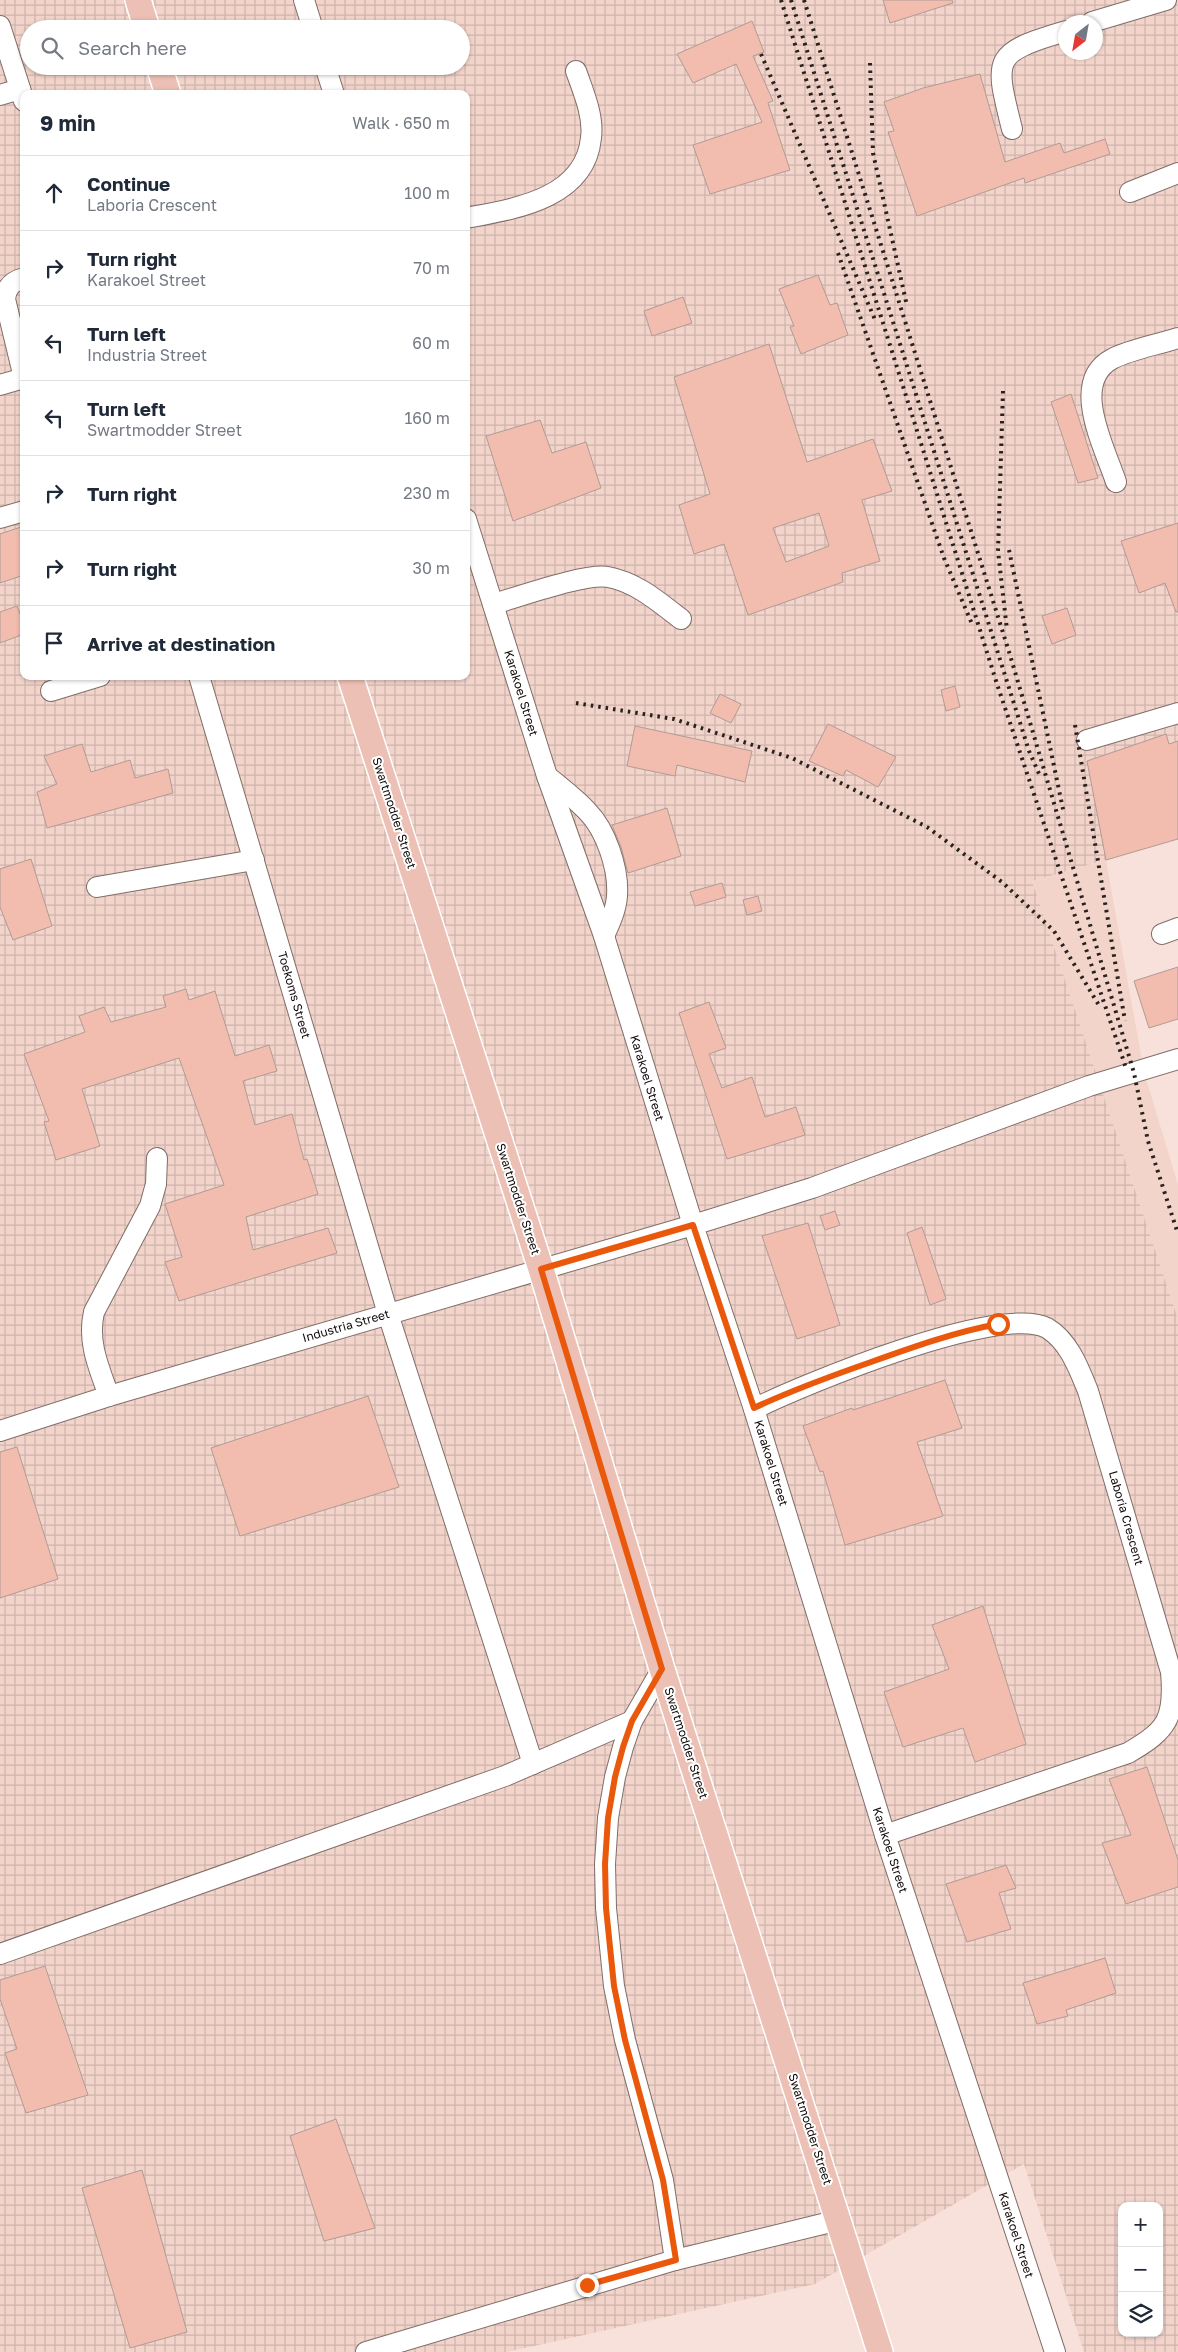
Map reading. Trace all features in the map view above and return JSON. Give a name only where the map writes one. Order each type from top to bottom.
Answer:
[{"type":"main road","points":[[138,0],[144,20]]},
{"type":"main road","points":[[162,75],[167,90]]},
{"type":"main road","name":"Swartmodder Street","points":[[351,680],[541,1269],[662,1669],[880,2352]]},
{"type":"street","points":[[304,0],[310,20]]},
{"type":"street","points":[[1103,19],[1166,0]]},
{"type":"street","points":[[0,26],[20,90]]},
{"type":"street","points":[[1012,129],[1001,76],[1002,64],[1016,48],[1058,34]]},
{"type":"street","points":[[470,217],[529,205],[548,197],[562,188],[583,166],[592,136],[589,112],[576,71]]},
{"type":"street","points":[[328,75],[333,90]]},
{"type":"street","points":[[0,95],[20,95]]},
{"type":"street","points":[[1130,192],[1178,173]]},
{"type":"street","points":[[20,280],[10,285],[5,292],[20,361]]},
{"type":"street","points":[[1116,482],[1093,414],[1091,385],[1101,366],[1112,359],[1178,338]]},
{"type":"street","points":[[0,385],[20,379]]},
{"type":"street","points":[[0,518],[20,512]]},
{"type":"street","name":"Karakoel Street","points":[[470,532],[546,776],[604,936],[693,1225],[754,1408],[885,1835],[1054,2352]]},
{"type":"street","points":[[493,604],[588,578],[607,576],[636,587],[681,619]]},
{"type":"street","points":[[51,691],[87,680]]},
{"type":"street","name":"Toekoms Street","points":[[200,680],[388,1314],[533,1764]]},
{"type":"street","points":[[1087,740],[1178,713]]},
{"type":"street","points":[[546,776],[588,812],[597,824],[608,849],[616,878],[617,894],[616,907],[604,936]]},
{"type":"street","points":[[97,887],[254,860]]},
{"type":"street","name":"Industria Street","points":[[0,1431],[109,1396],[693,1225],[812,1188],[1090,1086],[1178,1059]]},
{"type":"street","points":[[109,1396],[94,1351],[91,1326],[94,1312],[150,1206],[156,1184],[157,1158]]},
{"type":"street","name":"Laboria Crescent","points":[[754,1408],[786,1393],[959,1332],[1020,1322],[1037,1324],[1048,1329],[1060,1340],[1072,1354],[1088,1391],[1171,1672],[1173,1698],[1170,1716],[1159,1732],[1128,1753],[885,1835]]},
{"type":"street","points":[[662,1669],[632,1721],[615,1777],[608,1818],[605,1864],[606,1908],[614,1986],[625,2040],[663,2180],[676,2260]]},
{"type":"street","points":[[0,1954],[505,1776],[632,1721]]},
{"type":"street","points":[[366,2352],[676,2260],[839,2220]]},
{"type":"shaded area","points":[[0,0],[1178,0],[1178,839],[1032,881],[1178,1319],[1178,2352],[1084,2352],[1024,2164],[815,2284],[507,2352],[0,2352]]},
{"type":"shaded area","points":[[1106,860],[1144,1072],[1178,1185],[1178,1319],[1032,881]]},
{"type":"building","points":[[883,0],[952,0],[953,3],[890,23]]},
{"type":"building","points":[[752,21],[764,52],[753,56],[773,101],[768,103],[790,170],[710,194],[693,145],[762,122],[736,64],[693,83],[677,54]]},
{"type":"building","points":[[980,74],[1005,162],[1060,143],[1064,153],[1105,139],[1110,154],[1025,183],[1024,178],[917,216],[888,132],[894,131],[884,102],[923,88]]},
{"type":"building","points":[[818,275],[830,305],[837,303],[848,335],[801,354],[790,327],[794,326],[779,289]]},
{"type":"building","points":[[683,297],[692,323],[652,336],[644,311]]},
{"type":"building","points":[[769,344],[807,462],[873,439],[892,491],[862,500],[880,561],[842,573],[843,582],[748,615],[724,544],[694,554],[679,505],[710,494],[674,377]],"holes":[[[819,513],[829,546],[786,562],[773,528]]]},
{"type":"building","points":[[1071,394],[1098,478],[1078,483],[1051,402]]},
{"type":"building","points":[[540,420],[552,453],[586,442],[601,488],[513,521],[486,436]]},
{"type":"building","points":[[1178,523],[1178,612],[1176,612],[1165,583],[1139,593],[1121,541]]},
{"type":"building","points":[[20,527],[20,576],[0,583],[0,534]]},
{"type":"building","points":[[17,606],[20,613],[20,636],[0,643],[0,612]]},
{"type":"building","points":[[1067,608],[1076,635],[1052,644],[1042,616]]},
{"type":"building","points":[[955,686],[960,707],[946,711],[941,690]]},
{"type":"building","points":[[720,694],[741,704],[731,723],[710,713]]},
{"type":"building","points":[[828,724],[896,757],[878,787],[846,770],[843,776],[809,761]]},
{"type":"building","points":[[635,726],[752,751],[745,782],[677,765],[675,776],[627,766]]},
{"type":"building","points":[[1166,734],[1169,744],[1178,741],[1178,839],[1106,860],[1087,761]]},
{"type":"building","points":[[82,744],[91,772],[130,760],[135,778],[168,769],[173,793],[47,828],[37,792],[57,784],[44,756]]},
{"type":"building","points":[[667,808],[681,856],[628,873],[621,847],[612,825]]},
{"type":"building","points":[[31,859],[52,926],[13,940],[0,907],[0,869]]},
{"type":"building","points":[[722,883],[726,897],[695,906],[690,892]]},
{"type":"building","points":[[758,896],[762,911],[747,915],[743,900]]},
{"type":"building","points":[[1178,967],[1178,1019],[1149,1028],[1134,981]]},
{"type":"building","points":[[186,989],[189,1000],[215,991],[235,1056],[269,1045],[277,1071],[243,1081],[255,1125],[292,1114],[304,1160],[307,1159],[318,1194],[246,1217],[253,1250],[328,1228],[337,1253],[179,1301],[165,1262],[182,1257],[165,1204],[224,1185],[179,1058],[82,1089],[100,1146],[56,1160],[44,1122],[49,1121],[24,1054],[85,1032],[79,1016],[104,1007],[111,1022],[166,1007],[163,996]]},
{"type":"building","points":[[709,1002],[726,1048],[709,1054],[722,1088],[752,1077],[765,1117],[796,1107],[805,1135],[727,1159],[679,1013]]},
{"type":"building","points":[[835,1211],[840,1225],[825,1230],[820,1216]]},
{"type":"building","points":[[808,1223],[840,1325],[797,1339],[762,1236]]},
{"type":"building","points":[[922,1227],[946,1299],[930,1305],[907,1233]]},
{"type":"building","points":[[945,1380],[962,1428],[917,1442],[943,1516],[845,1545],[823,1471],[820,1472],[803,1426],[852,1408],[853,1410]]},
{"type":"building","points":[[368,1396],[399,1487],[240,1536],[211,1448]]},
{"type":"building","points":[[17,1447],[58,1579],[0,1598],[0,1452]]},
{"type":"building","points":[[983,1606],[1026,1744],[975,1762],[963,1728],[903,1747],[884,1692],[949,1669],[932,1625]]},
{"type":"building","points":[[1147,1767],[1178,1860],[1178,1887],[1126,1904],[1102,1843],[1131,1835],[1109,1779]]},
{"type":"building","points":[[1006,1865],[1016,1888],[999,1893],[1011,1929],[967,1942],[946,1884]]},
{"type":"building","points":[[1105,1958],[1116,1993],[1066,2010],[1068,2016],[1037,2024],[1023,1983]]},
{"type":"building","points":[[45,1966],[88,2095],[26,2113],[5,2053],[17,2049],[0,1999],[0,1980]]},
{"type":"building","points":[[336,2119],[375,2228],[324,2241],[290,2136]]},
{"type":"building","points":[[142,2170],[187,2332],[130,2348],[82,2188]]},
{"type":"railway","points":[[781,0],[997,684],[1126,1068]]},
{"type":"railway","points":[[791,0],[1029,751],[1040,776]]},
{"type":"railway","points":[[804,0],[1010,655],[1134,1073],[1148,1141],[1178,1234]]},
{"type":"railway","points":[[761,54],[876,322]]},
{"type":"railway","points":[[870,63],[873,153],[907,306]]},
{"type":"railway","points":[[838,253],[944,558],[972,624]]},
{"type":"railway","points":[[1003,391],[998,551],[1007,630]]},
{"type":"railway","points":[[1009,550],[1064,814]]},
{"type":"railway","points":[[576,703],[674,719],[792,758],[927,827],[1002,882],[1054,931],[1100,1007]]},
{"type":"railway","points":[[1075,725],[1125,1021]]},
{"type":"route","points":[[587,2285],[676,2260],[663,2180],[625,2040],[614,1986],[612,1949],[606,1908],[605,1864],[608,1818],[615,1777],[632,1721],[662,1669],[541,1269],[693,1225],[754,1408],[786,1393],[890,1355],[968,1330],[998,1324]]}]
